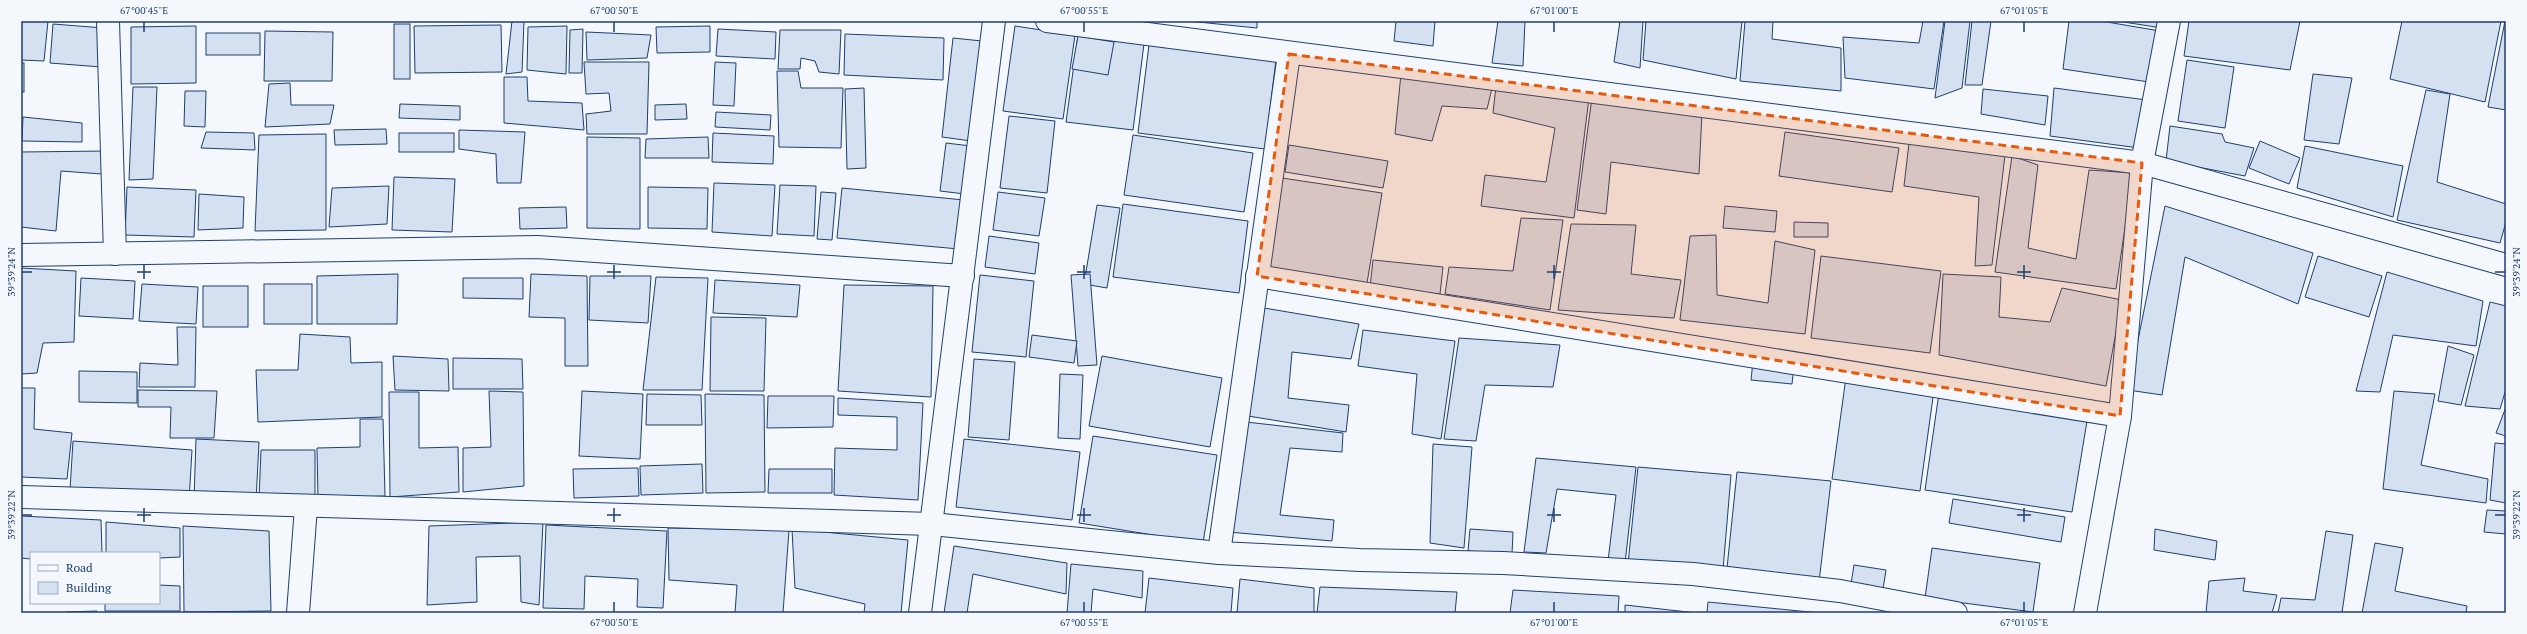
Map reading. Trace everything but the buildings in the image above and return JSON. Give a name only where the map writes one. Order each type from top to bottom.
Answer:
[{"type":"street","points":[[108,21],[115,254]]},
{"type":"street","points":[[920,613],[994,21]]},
{"type":"street","points":[[1047,21],[1289,54],[2142,163],[2506,265]]},
{"type":"street","points":[[2085,613],[2120,416],[2142,163],[2169,21]]},
{"type":"street","points":[[1219,552],[1289,54]]},
{"type":"street","points":[[21,255],[538,247],[963,276]]},
{"type":"street","points":[[1257,276],[2120,416]]},
{"type":"street","points":[[21,497],[932,524],[1219,552],[1360,560],[1503,563],[1693,574],[1840,591],[1956,613]]},
{"type":"street","points":[[298,613],[306,506]]},
{"type":"highlighted area","points":[[1289,54],[2142,163],[2120,416],[1257,276]]}]
